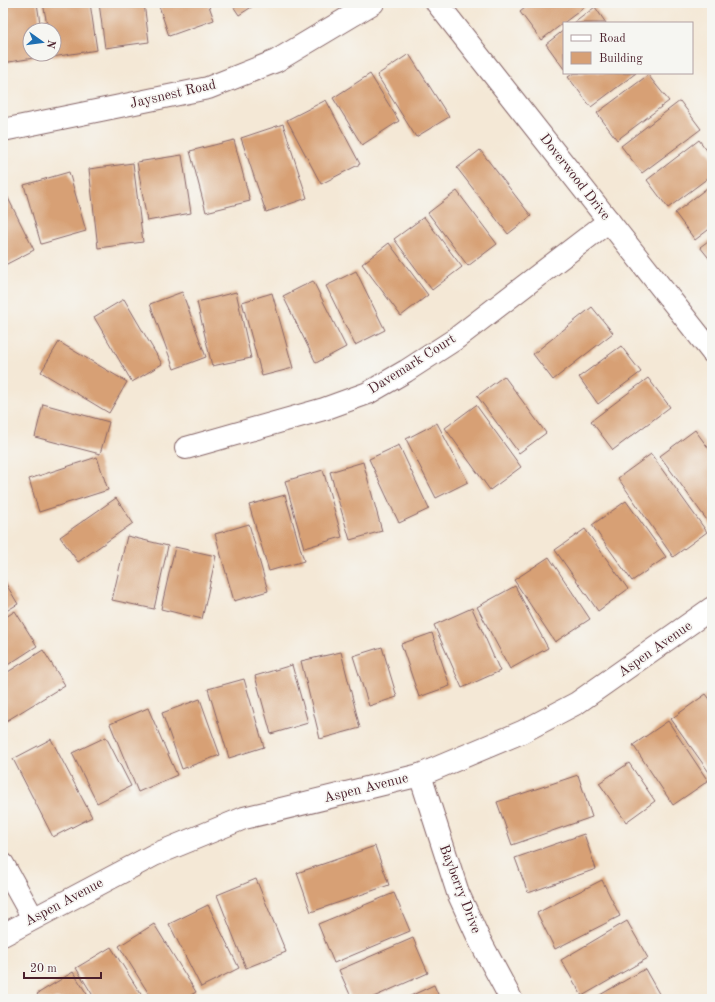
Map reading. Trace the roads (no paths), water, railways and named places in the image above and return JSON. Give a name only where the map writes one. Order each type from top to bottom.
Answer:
[{"type":"street","name":"Jaysnest Road","points":[[3,130],[208,88],[276,61],[373,3]]},
{"type":"street","name":"Doverwood Drive","points":[[437,3],[712,352]]},
{"type":"street","name":"Davemark Court","points":[[186,448],[324,409],[368,393],[406,371],[454,340],[609,221]]},
{"type":"street","name":"Aspen Avenue","points":[[3,935],[154,855],[244,818],[420,775],[522,732],[577,703],[712,608]]},
{"type":"street","name":"Bayberry Drive","points":[[420,775],[458,893],[479,939],[511,999]]},
{"type":"street","points":[[3,864],[33,918]]}]
